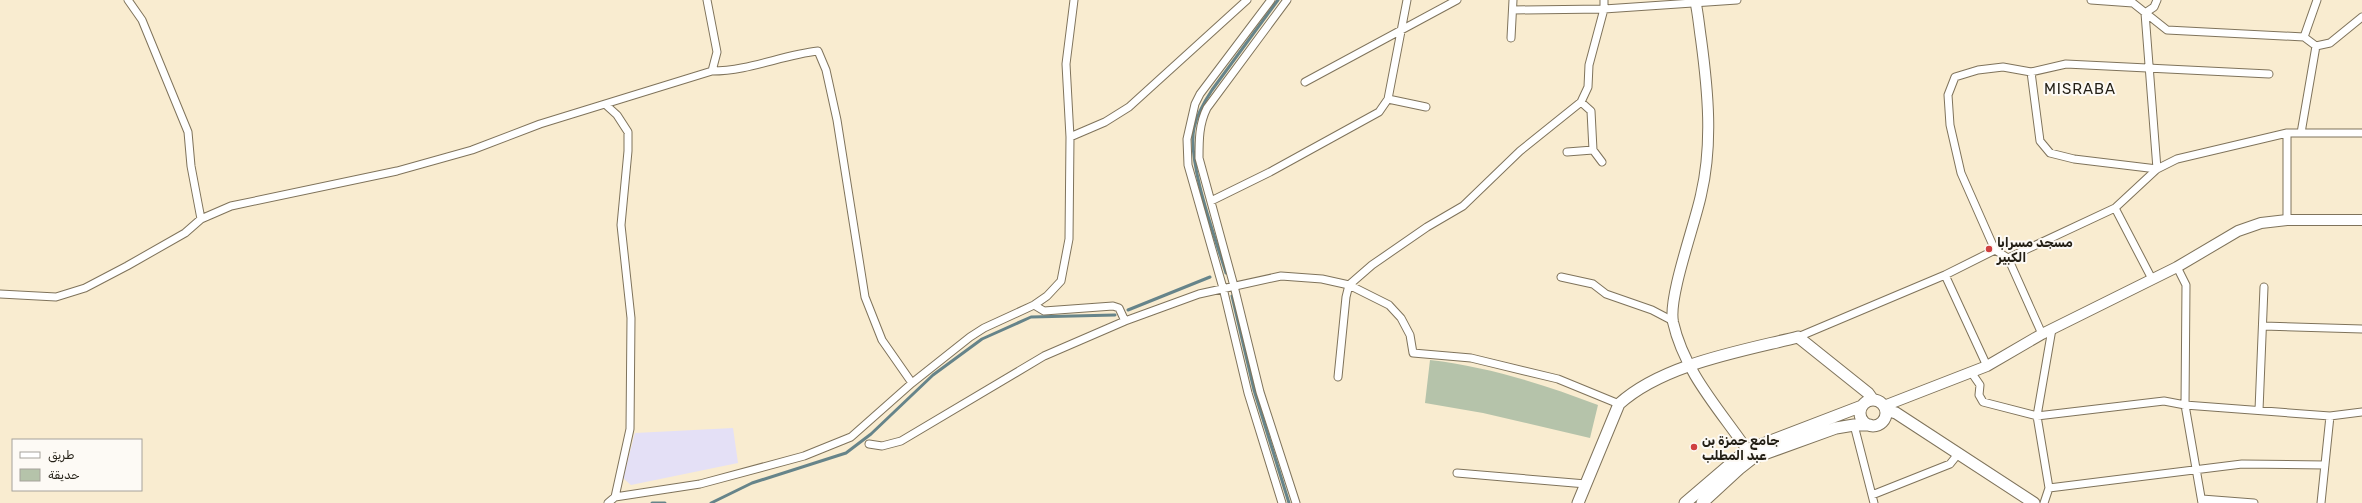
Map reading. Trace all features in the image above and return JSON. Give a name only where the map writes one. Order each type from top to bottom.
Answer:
[{"type":"main road","points":[[1578,503],[1619,404],[1631,393],[1710,358],[1798,337],[1868,393],[1873,400],[1896,413],[2034,503]]},
{"type":"main road","points":[[1685,503],[1750,454],[1873,400]]},
{"type":"main road","points":[[1862,406],[1861,417],[1870,426]]},
{"type":"main road","points":[[1702,503],[1750,454],[1836,428],[1854,425],[1870,426],[1882,422],[1885,408]]},
{"type":"street","points":[[128,0],[142,20],[188,132],[191,166],[201,219]]},
{"type":"street","points":[[707,0],[717,52],[712,71]]},
{"type":"street","points":[[608,503],[615,497],[700,484],[804,456],[851,437],[912,383],[984,328],[1034,305],[1047,296],[1061,281],[1069,239],[1070,137],[1066,64],[1074,0]]},
{"type":"street","points":[[1070,137],[1106,122],[1129,107],[1247,0]]},
{"type":"street","points":[[1271,0],[1200,94],[1192,114],[1187,139],[1188,165],[1223,288],[1248,393],[1282,503]]},
{"type":"street","points":[[1287,0],[1215,96],[1202,119],[1199,158],[1234,286],[1260,392],[1296,503]]},
{"type":"street","points":[[1211,201],[1270,172],[1379,112],[1388,100],[1403,29],[1407,0]]},
{"type":"street","points":[[1305,82],[1457,0]]},
{"type":"street","points":[[1511,38],[1513,0]]},
{"type":"street","points":[[1338,377],[1346,297],[1349,285],[1372,265],[1427,227],[1463,206],[1520,151],[1581,102],[1588,87],[1589,65],[1604,9],[1604,0]]},
{"type":"street","points":[[1513,10],[1604,9],[1737,0]]},
{"type":"street","points":[[2091,0],[2133,3],[2167,30],[2304,38],[2316,46],[2330,43],[2362,17]]},
{"type":"street","points":[[2145,13],[2154,7],[2157,0]]},
{"type":"street","points":[[2304,38],[2317,0]]},
{"type":"street","points":[[1695,2],[1705,67],[1708,111],[1707,163],[1702,194],[1673,301],[1673,321],[1689,366],[1713,406],[1750,454]]},
{"type":"street","points":[[2145,13],[2157,169]]},
{"type":"street","points":[[2301,133],[2316,46]]},
{"type":"street","points":[[0,294],[56,297],[85,288],[178,236],[201,219],[231,206],[397,171],[472,150],[540,124],[606,105],[712,71],[733,71],[798,53],[818,51],[826,70],[838,120],[865,297],[882,340],[912,383]]},
{"type":"street","points":[[2042,334],[2008,258],[1995,250],[1961,173],[1950,125],[1948,95],[1955,78],[1978,70],[2003,67],[2031,72],[2066,64],[2269,74]]},
{"type":"street","points":[[2031,72],[2040,141],[2050,153],[2074,159],[2157,169]]},
{"type":"street","points":[[1388,100],[1426,107]]},
{"type":"street","points":[[1581,102],[1591,111],[1593,150],[1602,162]]},
{"type":"street","points":[[606,105],[617,115],[628,132],[628,151],[621,225],[631,318],[630,429],[615,497]]},
{"type":"street","points":[[2008,258],[2115,208],[2157,169],[2177,159],[2287,133],[2362,133]]},
{"type":"street","points":[[2287,133],[2287,220]]},
{"type":"street","points":[[1567,152],[1593,150]]},
{"type":"street","points":[[2115,208],[2152,279]]},
{"type":"street","points":[[1885,408],[1987,366],[2042,334],[2177,267],[2238,231],[2261,223],[2287,220],[2362,220]]},
{"type":"street","points":[[1798,337],[1945,275],[1995,250]]},
{"type":"street","points":[[2177,267],[2186,285],[2185,405],[2202,501],[2254,503]]},
{"type":"street","points":[[1945,275],[1987,366]]},
{"type":"street","points":[[870,444],[882,446],[901,441],[1044,356],[1125,321],[1200,294],[1281,276],[1322,279],[1349,285],[1389,305],[1401,318],[1410,335],[1413,353],[1470,358],[1558,379],[1619,404]]},
{"type":"street","points":[[1561,277],[1593,284],[1606,294],[1652,310],[1673,321]]},
{"type":"street","points":[[2259,410],[2264,286]]},
{"type":"street","points":[[1034,305],[1044,310],[1113,306],[1119,308],[1125,321]]},
{"type":"street","points":[[2262,326],[2362,329]]},
{"type":"street","points":[[2044,503],[2049,488],[2037,416],[2052,329]]},
{"type":"street","points":[[1971,372],[1980,385],[1979,395],[1983,402],[2037,416],[2164,401],[2185,405],[2330,416],[2362,412]]},
{"type":"street","points":[[2321,503],[2330,416]]},
{"type":"street","points":[[1854,425],[1874,503]]},
{"type":"street","points":[[1872,495],[1950,464],[1958,454]]},
{"type":"street","points":[[2049,488],[2197,468],[2242,464],[2325,465]]},
{"type":"street","points":[[1457,473],[1586,484]]},
{"type":"shaded area","points":[[733,428],[738,463],[631,485],[623,478],[635,433]]},
{"type":"green space","points":[[1430,360],[1473,367],[1516,377],[1598,405],[1590,438],[1483,413],[1425,403]]},
{"type":"waterway","points":[[1226,273],[1203,200],[1198,179],[1194,160],[1194,128],[1206,99],[1278,0]]},
{"type":"waterway","points":[[1128,310],[1210,277]]},
{"type":"waterway","points":[[1232,296],[1254,390],[1289,503]]},
{"type":"waterway","points":[[711,503],[752,483],[846,453],[871,434],[933,375],[982,339],[1031,317],[1115,315]]},
{"type":"waterway","points":[[652,503],[665,503]]},
{"type":"place","name":"مسجد مسرابا الكبير","points":[[1989,249]]},
{"type":"place","name":"جامع حمزة بن عبد المطلب","points":[[1694,447]]},
{"type":"district","name":"MISRABA","points":[[2080,89]]}]
